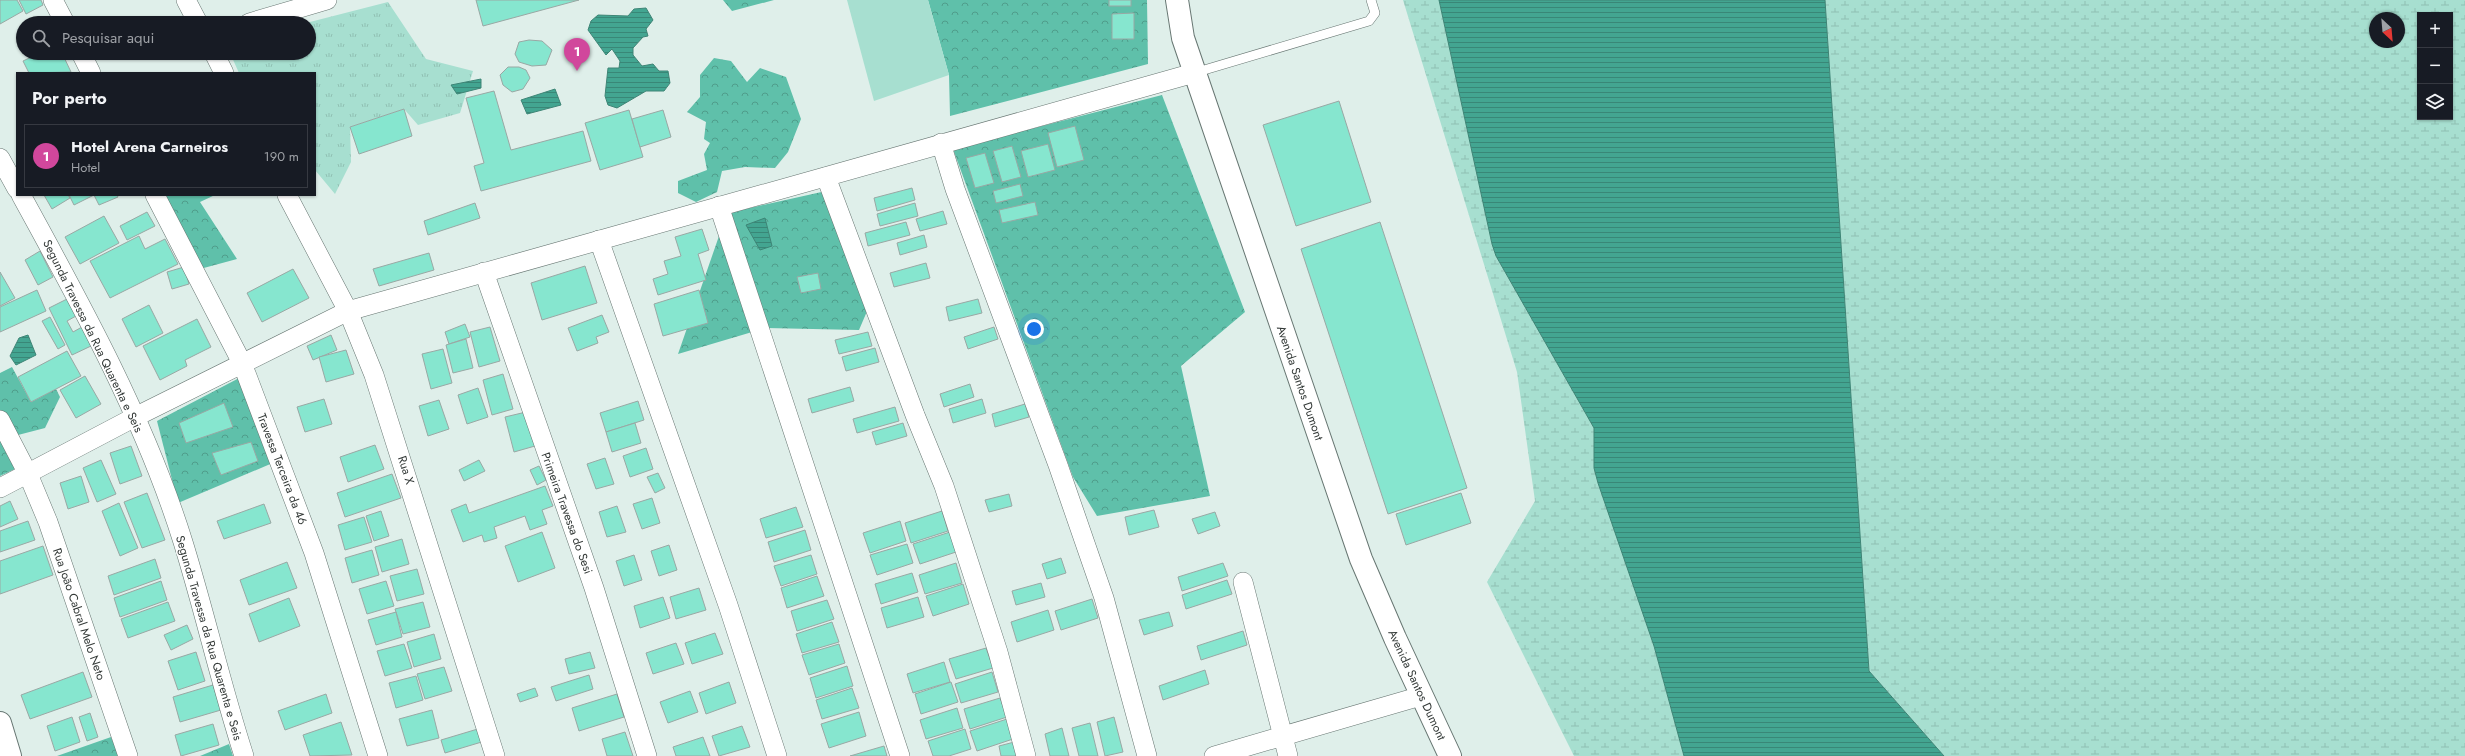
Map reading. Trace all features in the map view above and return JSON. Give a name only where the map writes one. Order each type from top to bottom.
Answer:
[{"type":"main road","name":"Avenida Santos Dumont","points":[[1177,0],[1183,38],[1194,73],[1361,559],[1421,696],[1450,756]]},
{"type":"main road","points":[[0,723],[10,756]]},
{"type":"street","points":[[53,0],[61,16]]},
{"type":"street","points":[[186,0],[194,16]]},
{"type":"street","points":[[267,16],[301,3],[327,0]]},
{"type":"street","points":[[84,60],[90,72]]},
{"type":"street","points":[[218,60],[224,72]]},
{"type":"street","points":[[0,488],[135,417],[348,311],[1194,73]]},
{"type":"street","points":[[941,144],[955,189],[1058,464],[1104,598],[1147,756]]},
{"type":"street","points":[[0,158],[16,187]]},
{"type":"street","points":[[826,177],[915,415],[944,486],[998,652],[1026,756]]},
{"type":"street","name":"Segunda Travessa da Rua Quarenta e Seis","points":[[22,196],[70,285],[135,417],[182,542],[227,704],[244,756]]},
{"type":"street","name":"Travessa Terceira da 46","points":[[156,196],[242,363],[314,553],[378,756]]},
{"type":"street","name":"Rua X","points":[[288,196],[348,311],[374,375],[403,461],[495,756]]},
{"type":"street","points":[[719,206],[900,756]]},
{"type":"street","points":[[599,240],[728,605],[777,756]]},
{"type":"street","name":"Primeira Travessa do Sesi","points":[[484,272],[594,588],[647,756]]},
{"type":"street","name":"Rua João Cabral Melo Neto","points":[[0,420],[28,474],[48,522],[128,756]]},
{"type":"street","points":[[1243,582],[1288,756]]},
{"type":"street","points":[[1214,756],[1421,696]]},
{"type":"lane","points":[[1194,73],[1369,21],[1375,13],[1371,0]]},
{"type":"green space","points":[[723,0],[774,0],[732,11]]},
{"type":"green space","points":[[847,0],[928,0],[949,75],[874,101]]},
{"type":"green space","points":[[928,0],[1147,0],[1148,64],[950,116],[949,75]]},
{"type":"green space","points":[[1403,0],[1439,0],[1492,244],[1496,256],[1594,428],[1594,468],[1654,646],[1684,756],[1574,756],[1487,582],[1535,501],[1517,372]]},
{"type":"green space","points":[[1825,0],[2465,0],[2465,756],[1944,756],[1869,671]]},
{"type":"green space","points":[[388,2],[426,59],[473,71],[460,113],[418,125],[404,109],[350,127],[351,162],[335,194],[316,171],[316,72],[239,72],[233,60],[316,60],[316,20]]},
{"type":"green space","points":[[714,58],[731,61],[747,82],[760,68],[786,77],[801,119],[788,152],[775,168],[745,167],[722,171],[717,192],[696,202],[678,193],[678,181],[707,170],[704,154],[710,143],[704,139],[706,122],[687,112],[700,97],[700,75]]},
{"type":"green space","points":[[1162,95],[1245,312],[1181,366],[1210,496],[1097,516],[1073,477],[953,149]]},
{"type":"green space","points":[[826,191],[868,309],[859,330],[766,328],[678,354],[727,213]]},
{"type":"green space","points":[[163,196],[213,196],[200,202],[237,259],[200,269]]},
{"type":"green space","points":[[12,367],[31,402],[56,389],[60,397],[45,428],[18,435],[0,413],[0,373]]},
{"type":"green space","points":[[243,376],[275,462],[178,503],[157,421]]},
{"type":"green space","points":[[0,440],[15,469],[0,476]]},
{"type":"green space","points":[[111,737],[119,756],[57,756]]},
{"type":"green space","points":[[229,744],[233,756],[200,756]]},
{"type":"shaded area","points":[[1439,0],[1825,0],[1869,671],[1944,756],[1684,756],[1654,646],[1598,483],[1594,468],[1594,428],[1496,256],[1492,244]]},
{"type":"shaded area","points":[[646,8],[653,20],[646,29],[648,36],[643,37],[633,48],[633,55],[642,66],[653,64],[659,71],[668,71],[670,83],[664,91],[646,91],[617,108],[608,105],[605,96],[608,68],[619,68],[620,61],[612,49],[606,55],[588,30],[591,21],[598,15],[628,16],[634,9]]},
{"type":"shaded area","points":[[481,79],[481,88],[457,94],[451,85]]},
{"type":"shaded area","points":[[555,89],[561,105],[527,114],[521,100]]},
{"type":"shaded area","points":[[765,218],[772,246],[760,250],[746,225]]},
{"type":"shaded area","points":[[28,335],[36,355],[16,365],[10,356],[19,338]]},
{"type":"building","points":[[0,0],[17,0],[23,11],[0,24]]},
{"type":"building","points":[[19,0],[41,0],[43,5],[26,14]]},
{"type":"building","points":[[476,0],[579,0],[483,26]]},
{"type":"building","points":[[1109,0],[1131,0],[1131,6],[1109,6]]},
{"type":"building","points":[[1134,13],[1134,39],[1112,39],[1112,14]]},
{"type":"building","points":[[529,40],[542,41],[552,50],[546,65],[532,66],[519,62],[515,54],[519,42]]},
{"type":"building","points":[[65,60],[71,72],[28,72],[23,61]]},
{"type":"building","points":[[508,67],[519,67],[526,70],[530,78],[523,89],[512,92],[503,85],[500,75]]},
{"type":"building","points":[[494,91],[511,150],[583,131],[591,161],[481,191],[474,166],[484,163],[466,98]]},
{"type":"building","points":[[1339,101],[1371,202],[1296,226],[1263,125]]},
{"type":"building","points":[[404,109],[412,136],[359,154],[350,127]]},
{"type":"building","points":[[629,110],[643,157],[600,170],[585,123]]},
{"type":"building","points":[[663,110],[671,137],[640,147],[632,119]]},
{"type":"building","points":[[1075,126],[1084,160],[1057,167],[1048,133]]},
{"type":"building","points":[[1048,144],[1055,170],[1028,177],[1021,151]]},
{"type":"building","points":[[1012,146],[1021,177],[1002,182],[993,151]]},
{"type":"building","points":[[985,153],[994,183],[975,188],[966,158]]},
{"type":"building","points":[[1020,184],[1023,196],[996,203],[993,191]]},
{"type":"building","points":[[912,188],[915,200],[877,211],[874,198]]},
{"type":"building","points":[[45,196],[69,196],[70,198],[52,209]]},
{"type":"building","points":[[70,196],[92,196],[74,205]]},
{"type":"building","points":[[94,196],[118,197],[99,205]]},
{"type":"building","points":[[1035,202],[1038,215],[1002,223],[999,210]]},
{"type":"building","points":[[475,203],[480,218],[428,235],[424,221]]},
{"type":"building","points":[[915,203],[918,216],[880,226],[877,214]]},
{"type":"building","points":[[943,211],[947,224],[920,231],[916,219]]},
{"type":"building","points":[[147,212],[155,226],[127,240],[120,226]]},
{"type":"building","points":[[104,216],[119,243],[80,264],[65,237]]},
{"type":"building","points":[[906,222],[910,235],[868,246],[865,233]]},
{"type":"building","points":[[1380,222],[1467,488],[1388,514],[1301,249]]},
{"type":"building","points":[[702,229],[709,250],[698,254],[706,280],[658,295],[653,279],[668,274],[664,261],[681,256],[675,237]]},
{"type":"building","points":[[924,235],[927,247],[900,255],[897,243]]},
{"type":"building","points":[[139,236],[145,249],[165,239],[178,264],[110,298],[90,261]]},
{"type":"building","points":[[40,251],[53,277],[38,285],[25,260]]},
{"type":"building","points":[[429,253],[434,270],[379,286],[373,269]]},
{"type":"building","points":[[926,263],[930,278],[894,287],[890,273]]},
{"type":"building","points":[[585,266],[597,303],[542,320],[531,283]]},
{"type":"building","points":[[184,267],[189,284],[172,289],[167,272]]},
{"type":"building","points":[[293,269],[309,298],[262,322],[247,293]]},
{"type":"building","points":[[0,272],[15,298],[0,306]]},
{"type":"building","points":[[818,273],[821,289],[801,293],[797,277]]},
{"type":"building","points":[[37,290],[46,311],[0,332],[0,307]]},
{"type":"building","points":[[699,290],[708,323],[663,336],[654,304]]},
{"type":"building","points":[[67,299],[76,316],[67,321],[73,332],[82,327],[91,346],[72,355],[49,308]]},
{"type":"building","points":[[978,299],[982,313],[949,321],[946,307]]},
{"type":"building","points":[[149,305],[163,333],[136,347],[122,319]]},
{"type":"building","points":[[602,315],[609,332],[596,337],[598,343],[577,351],[568,328]]},
{"type":"building","points":[[50,317],[65,345],[58,349],[42,321]]},
{"type":"building","points":[[197,319],[211,347],[185,360],[187,366],[160,380],[143,346]]},
{"type":"building","points":[[465,324],[470,337],[449,344],[445,332]]},
{"type":"building","points":[[490,327],[500,361],[479,367],[470,332]]},
{"type":"building","points":[[994,327],[998,339],[968,349],[964,337]]},
{"type":"building","points":[[868,332],[872,346],[839,354],[835,340]]},
{"type":"building","points":[[331,335],[337,350],[313,360],[307,346]]},
{"type":"building","points":[[466,339],[473,368],[453,373],[446,345]]},
{"type":"building","points":[[875,348],[879,362],[846,371],[842,357]]},
{"type":"building","points":[[443,349],[452,383],[431,389],[422,354]]},
{"type":"building","points":[[346,350],[354,374],[326,382],[319,357]]},
{"type":"building","points":[[67,351],[81,376],[31,402],[18,377]]},
{"type":"building","points":[[503,374],[513,409],[492,415],[483,380]]},
{"type":"building","points":[[85,376],[101,404],[76,418],[60,390]]},
{"type":"building","points":[[970,384],[974,397],[944,407],[940,394]]},
{"type":"building","points":[[850,387],[854,401],[812,413],[808,399]]},
{"type":"building","points":[[478,388],[488,417],[467,424],[458,395]]},
{"type":"building","points":[[324,399],[332,424],[305,432],[297,407]]},
{"type":"building","points":[[982,399],[986,413],[953,423],[949,409]]},
{"type":"building","points":[[439,400],[449,429],[428,436],[419,406]]},
{"type":"building","points":[[638,401],[644,420],[606,432],[600,413]]},
{"type":"building","points":[[224,403],[233,427],[186,443],[179,423]]},
{"type":"building","points":[[1025,404],[1029,417],[995,427],[992,414]]},
{"type":"building","points":[[895,407],[899,421],[857,433],[853,419]]},
{"type":"building","points":[[526,412],[535,446],[514,452],[505,417]]},
{"type":"building","points":[[635,423],[641,443],[612,452],[606,432]]},
{"type":"building","points":[[903,423],[907,436],[876,445],[872,432]]},
{"type":"building","points":[[251,442],[258,461],[221,475],[212,453]]},
{"type":"building","points":[[375,445],[384,469],[348,482],[340,457]]},
{"type":"building","points":[[131,446],[142,476],[120,484],[110,453]]},
{"type":"building","points":[[646,448],[653,469],[630,477],[623,456]]},
{"type":"building","points":[[605,458],[614,484],[596,489],[587,464]]},
{"type":"building","points":[[101,460],[116,494],[97,502],[83,468]]},
{"type":"building","points":[[479,460],[485,471],[464,481],[459,470]]},
{"type":"building","points":[[539,466],[546,480],[537,485],[530,470]]},
{"type":"building","points":[[658,473],[665,488],[655,493],[647,477]]},
{"type":"building","points":[[392,474],[401,498],[345,517],[337,493]]},
{"type":"building","points":[[81,476],[89,502],[68,509],[60,483]]},
{"type":"building","points":[[545,486],[553,506],[542,510],[547,524],[530,530],[525,516],[494,527],[497,538],[484,542],[482,535],[463,542],[451,510],[466,504],[469,513]]},
{"type":"building","points":[[147,493],[165,540],[142,548],[124,502]]},
{"type":"building","points":[[1461,493],[1471,523],[1406,545],[1396,514]]},
{"type":"building","points":[[1009,494],[1012,506],[989,512],[985,500]]},
{"type":"building","points":[[652,498],[660,523],[642,529],[633,504]]},
{"type":"building","points":[[10,501],[18,519],[0,527],[0,506]]},
{"type":"building","points":[[119,503],[138,548],[120,556],[102,511]]},
{"type":"building","points":[[264,504],[271,523],[224,539],[217,521]]},
{"type":"building","points":[[617,506],[626,532],[607,537],[599,512]]},
{"type":"building","points":[[796,507],[803,527],[766,538],[760,519]]},
{"type":"building","points":[[1154,510],[1159,527],[1129,535],[1125,517]]},
{"type":"building","points":[[381,511],[389,536],[374,541],[366,516]]},
{"type":"building","points":[[942,511],[948,531],[911,543],[905,523]]},
{"type":"building","points":[[1215,512],[1220,526],[1198,534],[1192,519]]},
{"type":"building","points":[[364,517],[372,542],[345,550],[338,525]]},
{"type":"building","points":[[28,521],[35,540],[0,552],[0,531]]},
{"type":"building","points":[[900,521],[906,541],[870,553],[863,533]]},
{"type":"building","points":[[805,530],[811,550],[774,562],[768,542]]},
{"type":"building","points":[[542,532],[555,568],[518,582],[505,546]]},
{"type":"building","points":[[950,532],[956,552],[920,564],[913,544]]},
{"type":"building","points":[[402,539],[409,564],[382,572],[375,547]]},
{"type":"building","points":[[907,544],[913,563],[877,575],[870,555]]},
{"type":"building","points":[[669,545],[677,570],[659,576],[651,551]]},
{"type":"building","points":[[43,546],[53,575],[0,594],[0,561]]},
{"type":"building","points":[[372,550],[379,575],[352,583],[345,558]]},
{"type":"building","points":[[634,555],[642,580],[624,586],[616,561]]},
{"type":"building","points":[[811,555],[817,574],[781,586],[774,566]]},
{"type":"building","points":[[1061,558],[1066,573],[1047,579],[1042,564]]},
{"type":"building","points":[[155,559],[161,578],[114,595],[108,576]]},
{"type":"building","points":[[287,562],[297,588],[249,605],[240,580]]},
{"type":"building","points":[[956,563],[962,583],[925,594],[919,575]]},
{"type":"building","points":[[1223,563],[1228,576],[1182,591],[1178,577]]},
{"type":"building","points":[[417,569],[424,594],[397,601],[390,576]]},
{"type":"building","points":[[912,573],[918,592],[881,604],[875,584]]},
{"type":"building","points":[[817,576],[824,596],[787,608],[781,588]]},
{"type":"building","points":[[1227,580],[1232,594],[1186,609],[1182,595]]},
{"type":"building","points":[[161,581],[167,600],[120,617],[114,598]]},
{"type":"building","points":[[386,581],[394,606],[367,614],[359,589]]},
{"type":"building","points":[[1041,583],[1045,597],[1016,605],[1012,591]]},
{"type":"building","points":[[963,584],[969,604],[933,616],[926,596]]},
{"type":"building","points":[[699,588],[706,610],[676,619],[670,597]]},
{"type":"building","points":[[663,597],[670,618],[640,628],[634,606]]},
{"type":"building","points":[[918,597],[924,617],[887,628],[881,608]]},
{"type":"building","points":[[289,598],[300,626],[259,642],[249,614]]},
{"type":"building","points":[[1092,599],[1098,618],[1061,630],[1055,611]]},
{"type":"building","points":[[827,600],[834,619],[797,631],[791,611]]},
{"type":"building","points":[[168,602],[175,621],[128,638],[121,619]]},
{"type":"building","points":[[423,602],[430,627],[403,634],[395,609]]},
{"type":"building","points":[[1048,610],[1054,630],[1017,642],[1011,622]]},
{"type":"building","points":[[396,612],[402,637],[376,645],[368,620]]},
{"type":"building","points":[[1169,612],[1173,626],[1144,635],[1139,620]]},
{"type":"building","points":[[832,622],[839,642],[802,653],[796,634]]},
{"type":"building","points":[[187,625],[193,639],[171,650],[164,635]]},
{"type":"building","points":[[1243,631],[1247,645],[1201,660],[1197,646]]},
{"type":"building","points":[[715,633],[723,654],[692,664],[685,643]]},
{"type":"building","points":[[434,634],[441,659],[414,667],[407,642]]},
{"type":"building","points":[[676,643],[684,664],[653,674],[646,653]]},
{"type":"building","points":[[404,644],[412,668],[385,676],[377,651]]},
{"type":"building","points":[[839,644],[845,663],[809,675],[802,655]]},
{"type":"building","points":[[986,648],[993,668],[956,679],[949,659]]},
{"type":"building","points":[[196,652],[205,681],[178,690],[168,661]]},
{"type":"building","points":[[590,652],[595,668],[569,674],[565,659]]},
{"type":"building","points":[[944,662],[950,682],[913,693],[907,674]]},
{"type":"building","points":[[847,666],[853,686],[816,698],[810,678]]},
{"type":"building","points":[[444,667],[452,691],[425,699],[417,674]]},
{"type":"building","points":[[1205,670],[1209,684],[1163,700],[1159,686]]},
{"type":"building","points":[[83,672],[92,697],[30,719],[21,695]]},
{"type":"building","points":[[992,672],[998,692],[961,703],[955,684]]},
{"type":"building","points":[[589,675],[593,689],[556,701],[551,687]]},
{"type":"building","points":[[416,676],[423,700],[396,708],[389,683]]},
{"type":"building","points":[[729,682],[736,703],[706,714],[699,693]]},
{"type":"building","points":[[951,682],[958,702],[921,714],[915,694]]},
{"type":"building","points":[[213,685],[221,710],[180,722],[173,697]]},
{"type":"building","points":[[535,688],[538,696],[520,702],[517,694]]},
{"type":"building","points":[[852,688],[859,708],[822,719],[816,700]]},
{"type":"building","points":[[690,691],[698,712],[668,723],[660,702]]},
{"type":"building","points":[[326,694],[332,713],[285,730],[278,711]]},
{"type":"building","points":[[617,694],[624,717],[579,731],[572,708]]},
{"type":"building","points":[[1000,698],[1007,717],[970,729],[964,709]]},
{"type":"building","points":[[957,708],[963,728],[926,739],[920,720]]},
{"type":"building","points":[[432,710],[439,738],[407,746],[399,719]]},
{"type":"building","points":[[859,712],[866,736],[829,748],[821,724]]},
{"type":"building","points":[[90,713],[98,737],[87,741],[79,717]]},
{"type":"building","points":[[72,717],[80,742],[55,751],[47,726]]},
{"type":"building","points":[[1114,717],[1123,752],[1105,756],[1097,722]]},
{"type":"building","points":[[1007,719],[1013,739],[977,751],[970,731]]},
{"type":"building","points":[[341,722],[352,755],[310,756],[303,735]]},
{"type":"building","points":[[1090,723],[1098,756],[1079,756],[1072,728]]},
{"type":"building","points":[[213,724],[219,745],[181,756],[175,735]]},
{"type":"building","points":[[742,726],[750,747],[719,756],[712,736]]},
{"type":"building","points":[[481,728],[485,741],[445,753],[441,740]]},
{"type":"building","points":[[1062,728],[1069,756],[1050,756],[1045,734]]},
{"type":"building","points":[[965,729],[971,749],[949,756],[933,756],[928,741]]},
{"type":"building","points":[[625,732],[633,756],[607,756],[602,739]]},
{"type":"building","points":[[703,737],[710,756],[676,756],[673,747]]},
{"type":"building","points":[[1018,741],[1021,756],[1001,756],[999,746]]},
{"type":"building","points":[[884,746],[887,756],[850,756]]},
{"type":"place","name":"Hotel Arena Carneiros","points":[[577,71]]}]
